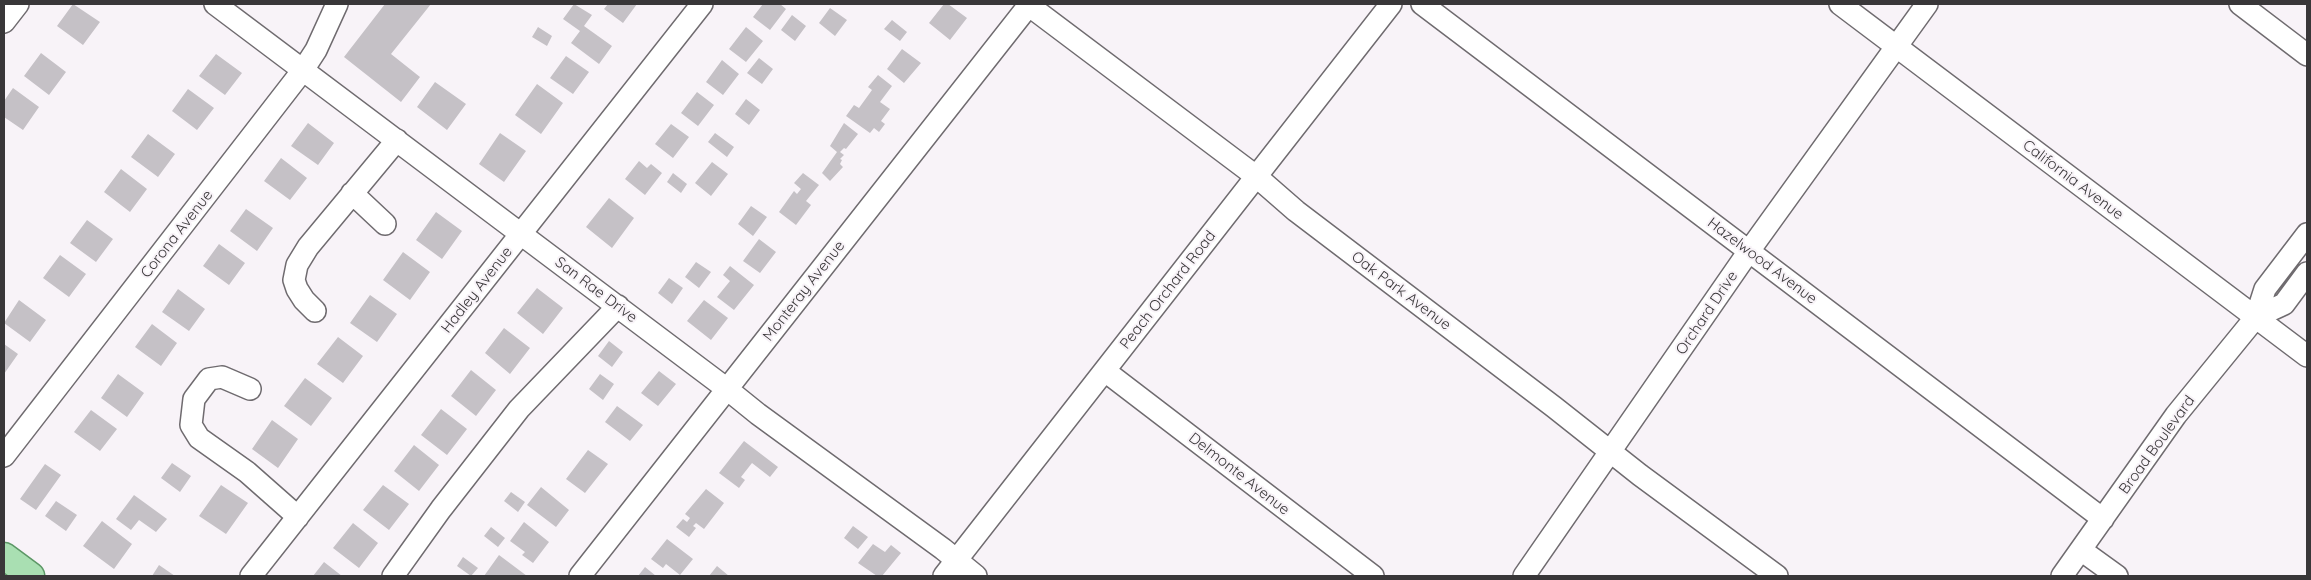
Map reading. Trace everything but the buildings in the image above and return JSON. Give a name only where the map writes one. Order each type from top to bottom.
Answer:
[{"type":"main road","points":[[4,556],[31,576]]},
{"type":"street","points":[[4,22],[18,4]]},
{"type":"street","name":"San Rae Drive","points":[[216,4],[522,233],[728,389],[758,414],[943,549],[950,569],[976,576]]},
{"type":"street","name":"Corona Avenue","points":[[4,456],[303,70],[316,50],[337,4]]},
{"type":"street","name":"Hadley Avenue","points":[[261,573],[298,517],[702,4]]},
{"type":"street","name":"Oak Park Avenue","points":[[1028,4],[1257,178],[1296,211],[1611,453],[1777,576]]},
{"type":"street","name":"Monteray Avenue","points":[[580,576],[1028,4]]},
{"type":"street","name":"Peach Orchard Road","points":[[950,569],[1391,4]]},
{"type":"street","name":"Hazelwood Avenue","points":[[1422,4],[2103,519]]},
{"type":"street","name":"California Avenue","points":[[1840,4],[2307,356]]},
{"type":"street","name":"Orchard Drive","points":[[1524,576],[1749,252],[1927,4]]},
{"type":"street","points":[[2240,4],[2307,55]]},
{"type":"street","points":[[315,311],[304,300],[297,289],[294,280],[298,265],[308,247],[397,140]]},
{"type":"street","points":[[352,194],[385,224]]},
{"type":"street","name":"Broad Boulevard","points":[[2062,576],[2176,415],[2256,317],[2265,290],[2307,234]]},
{"type":"street","name":"Broad Boulevard","points":[[2256,317],[2284,304],[2307,273]]},
{"type":"street","points":[[393,576],[441,509],[519,409],[618,306]]},
{"type":"street","name":"Delmonte Avenue","points":[[1105,371],[1373,576]]},
{"type":"street","points":[[250,389],[222,378],[209,379],[194,399],[191,411],[191,425],[199,438],[247,472],[298,517]]},
{"type":"street","points":[[2081,550],[2118,576]]}]
